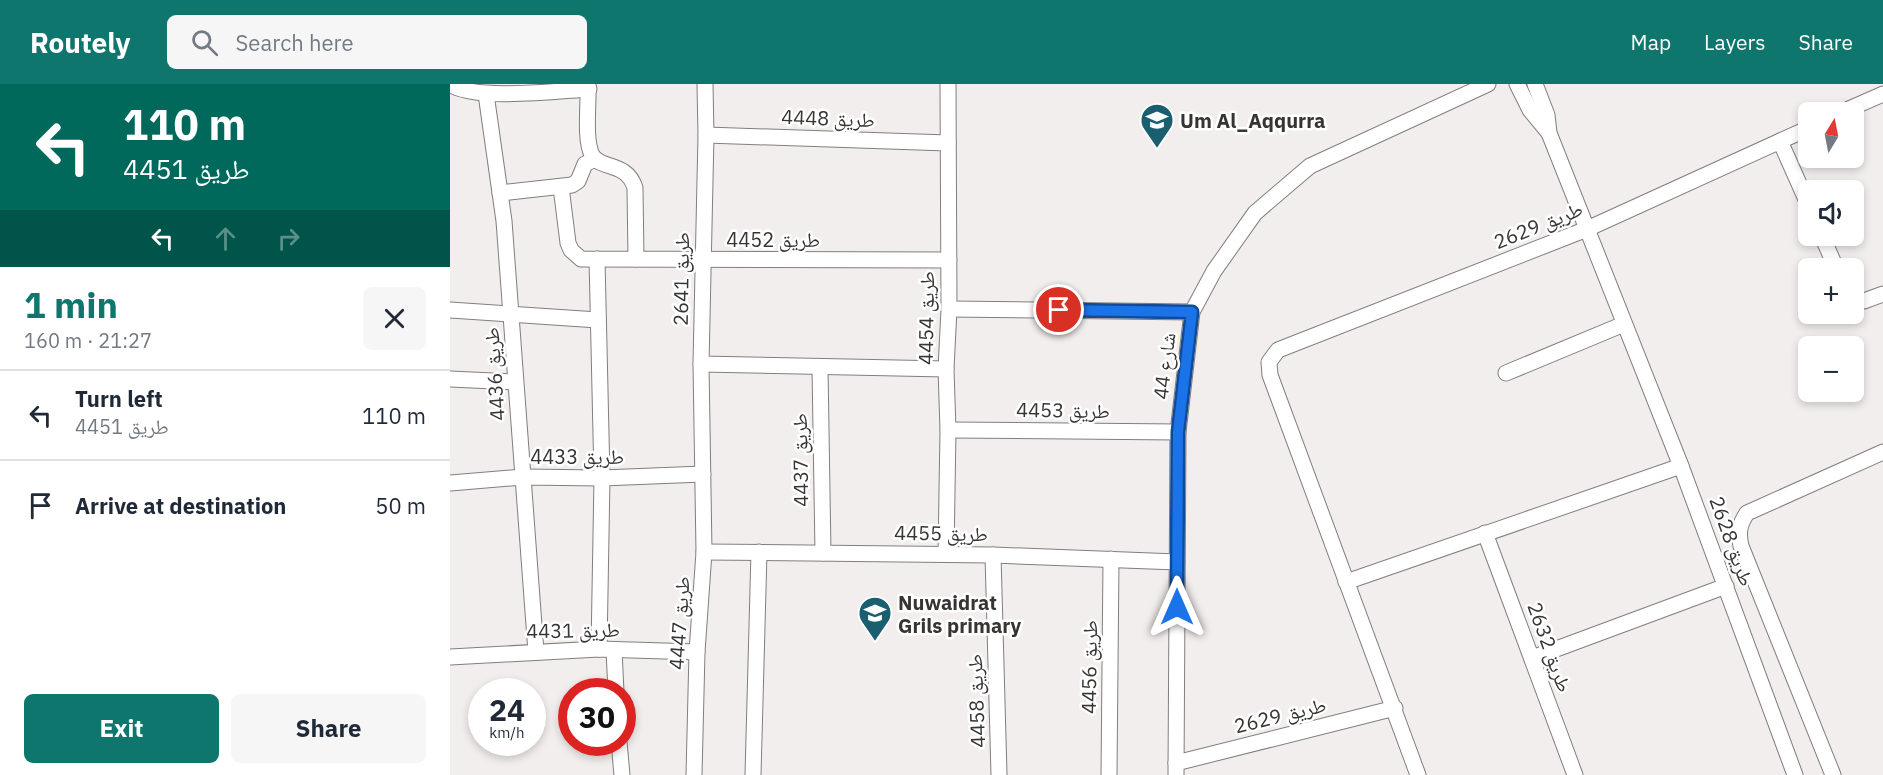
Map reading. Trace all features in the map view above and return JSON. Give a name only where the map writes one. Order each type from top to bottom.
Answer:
[{"type":"street","points":[[450,84],[465,92],[486,94],[589,86],[588,143],[595,159],[626,173],[633,182],[636,259]]},
{"type":"street","name":"طريق 2641","points":[[704,474],[701,364],[705,84]]},
{"type":"street","name":"طريق 4454","points":[[946,554],[948,430],[946,369],[949,309],[948,84]]},
{"type":"street","name":"شارع 44","points":[[1176,769],[1178,432],[1192,312],[1214,271],[1255,213],[1310,166],[1488,84]]},
{"type":"street","name":"طريق 2628","points":[[1517,84],[1530,110],[1549,133]]},
{"type":"street","name":"طريق 2628","points":[[1535,84],[1547,115],[1549,133],[1681,466],[1795,775]]},
{"type":"street","name":"طريق 4436","points":[[486,94],[500,193],[511,314],[536,652]]},
{"type":"street","points":[[1864,102],[1883,94]]},
{"type":"street","name":"طريق 2629","points":[[1346,582],[1270,375],[1269,362],[1278,350],[1587,229],[1798,133]]},
{"type":"street","name":"طريق 4448","points":[[706,135],[948,142]]},
{"type":"street","points":[[1780,141],[1798,181]]},
{"type":"street","points":[[500,193],[576,184],[585,164],[595,159]]},
{"type":"street","name":"طريق 4452","points":[[561,187],[568,243],[571,250],[581,259],[949,260]]},
{"type":"street","points":[[597,259],[607,649],[613,678]]},
{"type":"street","points":[[949,309],[1192,312]]},
{"type":"street","points":[[450,310],[598,320]]},
{"type":"street","points":[[1506,373],[1624,324]]},
{"type":"street","points":[[701,364],[946,369]]},
{"type":"street","name":"طريق 4437","points":[[820,368],[823,553]]},
{"type":"street","points":[[450,379],[515,382]]},
{"type":"street","name":"طريق 4453","points":[[948,430],[1178,432]]},
{"type":"street","points":[[1833,775],[1738,534],[1740,523],[1747,513],[1883,452]]},
{"type":"street","points":[[1418,775],[1395,708],[1346,582],[1681,466]]},
{"type":"street","name":"طريق 4433","points":[[450,483],[523,477],[602,478],[704,474]]},
{"type":"street","name":"طريق 4447","points":[[694,775],[697,652],[704,552],[704,474]]},
{"type":"street","name":"طريق 2632","points":[[1485,534],[1575,775]]},
{"type":"street","name":"طريق 4455","points":[[704,552],[946,554],[1177,562]]},
{"type":"street","points":[[753,775],[759,552]]},
{"type":"street","name":"طريق 4458","points":[[993,555],[999,775]]},
{"type":"street","name":"طريق 4456","points":[[1109,775],[1111,559]]},
{"type":"street","points":[[1532,658],[1726,586]]},
{"type":"street","name":"طريق 4431","points":[[450,657],[607,649],[697,652]]},
{"type":"street","name":"طريق 2629","points":[[1176,769],[1395,708]]},
{"type":"street","points":[[620,756],[621,775]]},
{"type":"place","name":"Um Al_Aqqurra","points":[[1157,149]]},
{"type":"place","name":"Nuwaidrat Grils primary","points":[[875,642]]},
{"type":"route","points":[[1059,310],[1192,312],[1178,432],[1177,607]]}]
